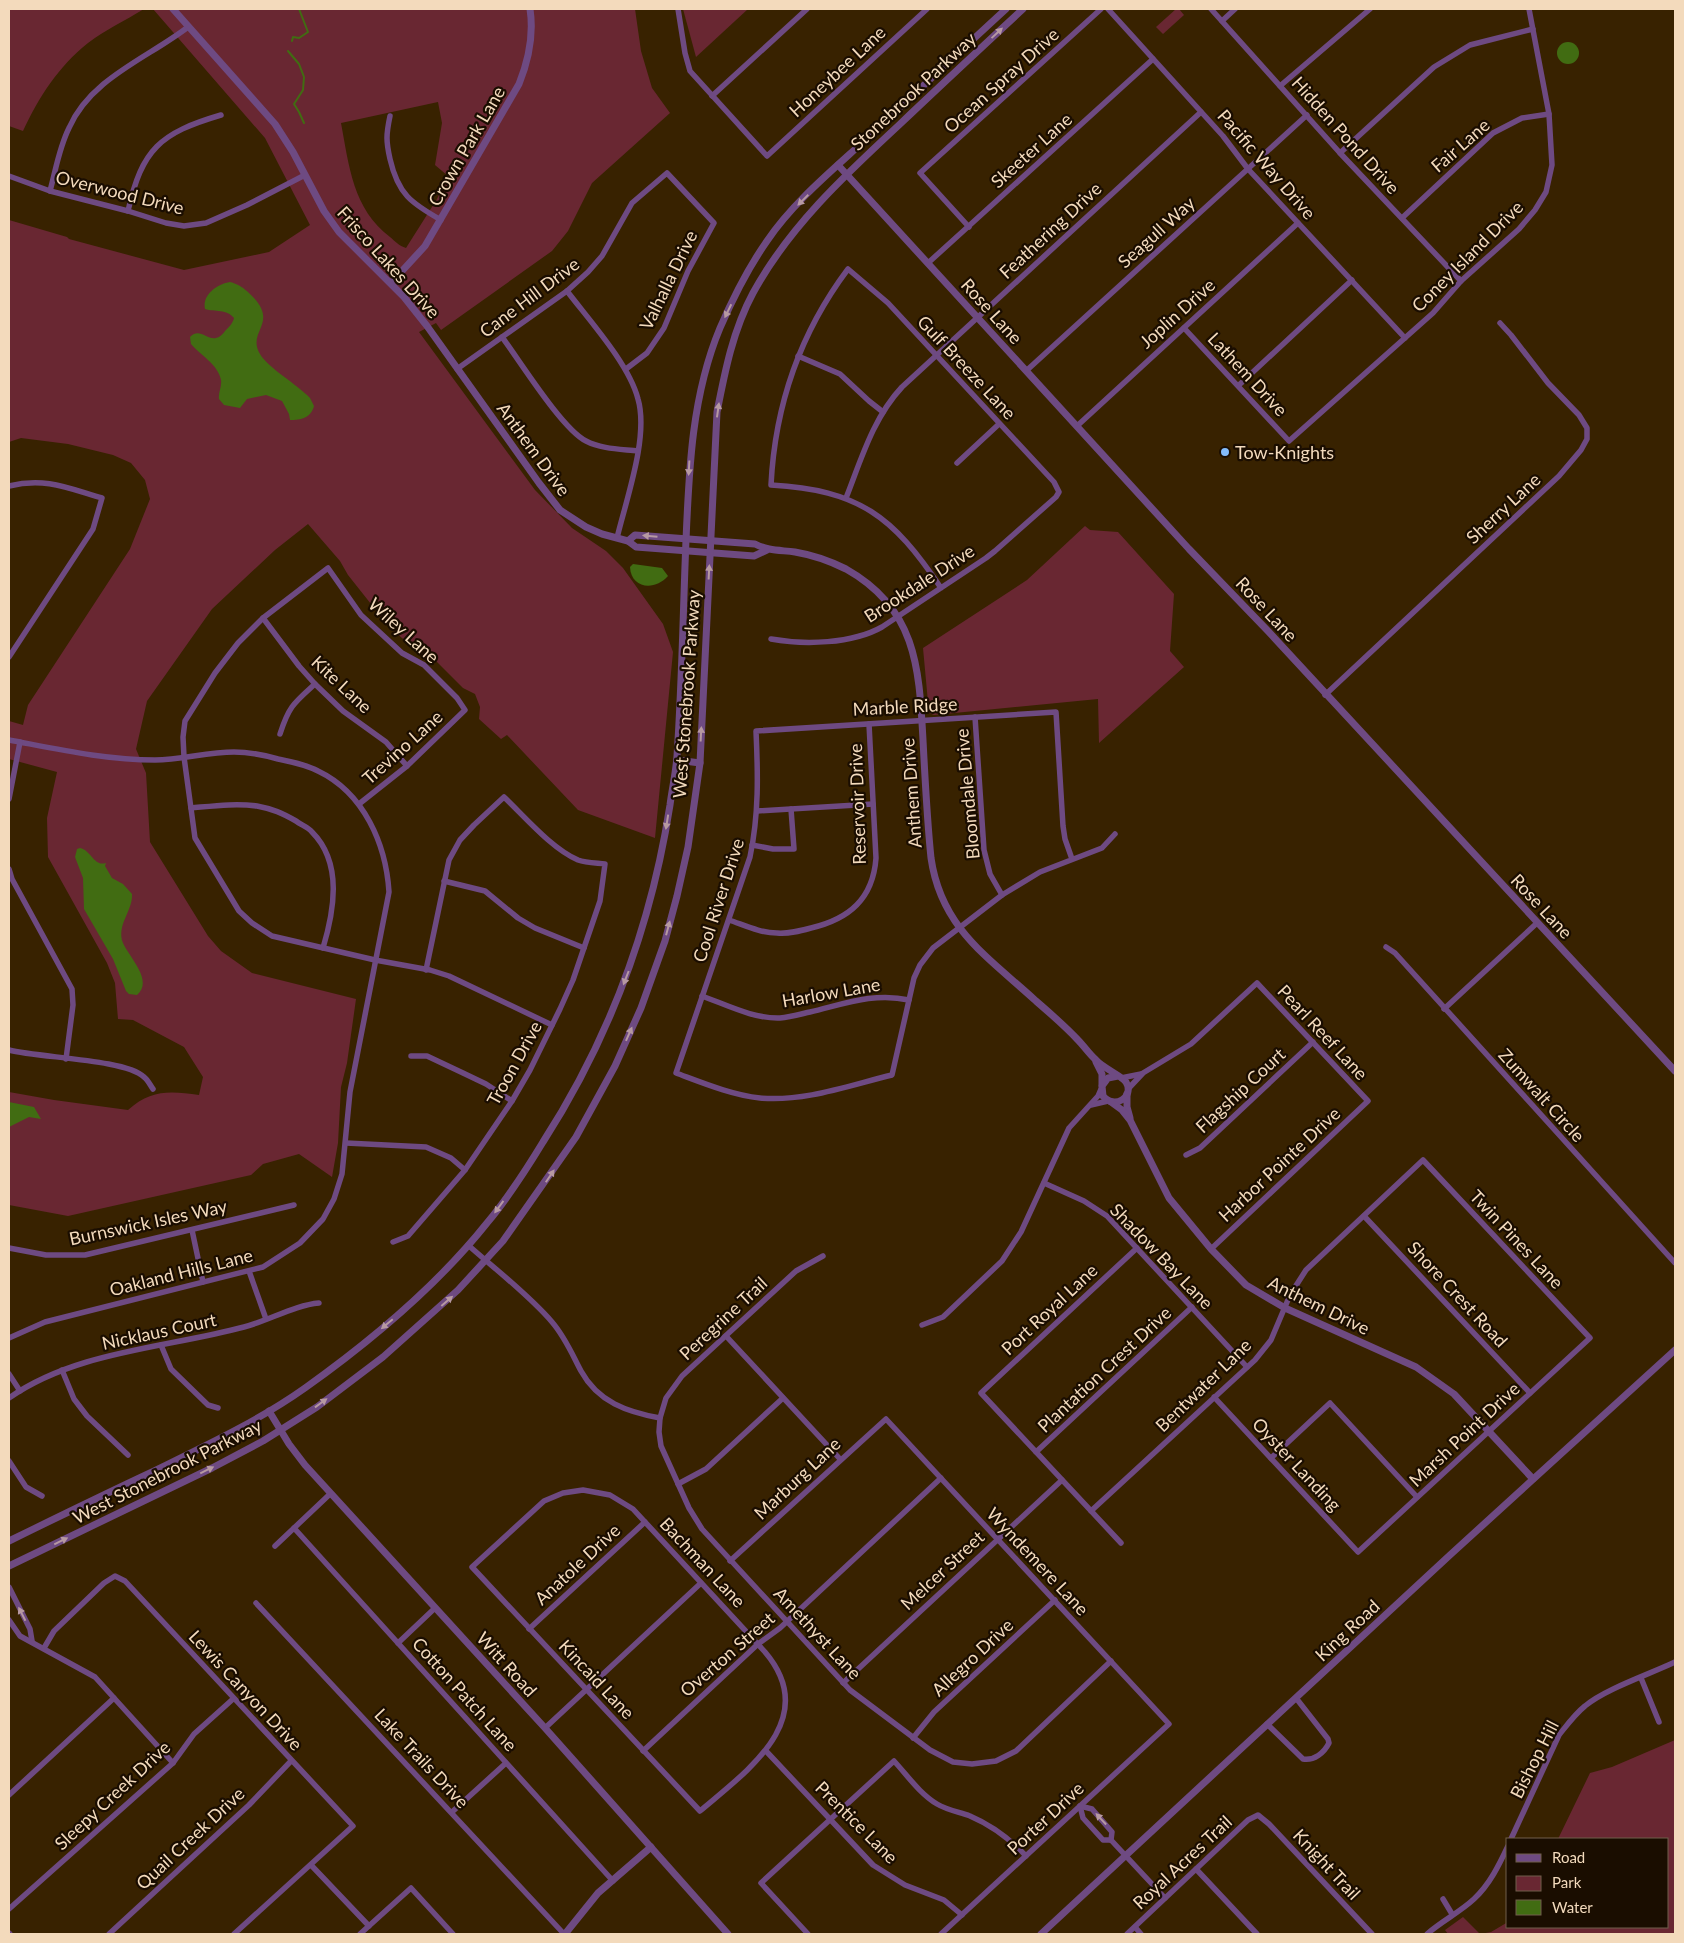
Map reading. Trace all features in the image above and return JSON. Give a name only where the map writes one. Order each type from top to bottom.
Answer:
[{"type":"street","name":"Frisco Lakes Drive","points":[[173,9],[274,124],[293,152],[324,211],[339,232],[391,283],[427,326],[457,369]]},
{"type":"street","name":"Crown Park Lane","points":[[391,283],[425,246],[519,84],[526,65],[531,41],[530,9]]},
{"type":"street","points":[[678,9],[690,71],[712,96],[807,9]]},
{"type":"street","name":"Honeybee Lane","points":[[712,96],[767,156],[927,9]]},
{"type":"street","name":"Stonebrook Parkway","points":[[838,165],[1006,9]]},
{"type":"street","name":"Stonebrook Parkway","points":[[846,174],[1023,9]]},
{"type":"street","name":"Ocean Spray Drive","points":[[969,227],[920,173],[1101,9]]},
{"type":"street","name":"Pacific Way Drive","points":[[1108,9],[1223,136],[1248,169],[1405,338]]},
{"type":"street","name":"Hidden Pond Drive","points":[[1210,9],[1340,153],[1460,280]]},
{"type":"street","points":[[1222,21],[1235,9]]},
{"type":"street","points":[[1280,86],[1370,9]]},
{"type":"street","name":"Coney Island Drive","points":[[1289,441],[1433,313],[1460,280],[1519,229],[1535,210],[1546,192],[1552,165],[1549,114],[1529,9]]},
{"type":"street","points":[[50,191],[66,134],[86,100],[129,64],[168,42],[188,27]]},
{"type":"street","points":[[1340,153],[1434,67],[1470,46],[1533,28]]},
{"type":"street","name":"Skeeter Lane","points":[[928,263],[1153,58]]},
{"type":"street","name":"Feathering Drive","points":[[846,498],[883,412],[902,387],[1201,112]]},
{"type":"street","name":"Fair Lane","points":[[1402,218],[1493,133],[1522,118],[1549,114]]},
{"type":"street","points":[[128,211],[136,178],[153,150],[166,138],[200,121],[221,115]]},
{"type":"street","name":"Seagull Way","points":[[1026,371],[1307,115]]},
{"type":"street","points":[[390,116],[386,138],[394,178],[401,191],[411,201],[441,220]]},
{"type":"street","name":"Rose Lane","points":[[838,165],[977,318],[1675,1072]]},
{"type":"street","name":"West Stonebrook Parkway","points":[[9,1541],[200,1448],[270,1411],[305,1388],[407,1307],[468,1245],[486,1225],[520,1179],[550,1131],[587,1069],[631,967],[664,848],[677,760],[690,457],[704,372],[720,329],[744,278],[768,239],[796,206],[838,165]]},
{"type":"street","name":"Cane Hill Drive","points":[[457,369],[567,291],[588,272],[602,256],[632,203],[667,173],[714,223]]},
{"type":"street","name":"West Stonebrook Parkway","points":[[9,1566],[263,1442],[383,1358],[458,1290],[503,1241],[576,1137],[616,1066],[641,1008],[665,941],[688,846],[700,763],[717,412],[734,337],[752,295],[785,243],[846,174]]},
{"type":"street","name":"Overwood Drive","points":[[9,176],[50,191],[166,223],[184,226],[206,223],[247,205],[305,175]]},
{"type":"street","name":"Valhalla Drive","points":[[626,369],[647,353],[664,328],[688,272],[714,223]]},
{"type":"street","name":"Joplin Drive","points":[[1077,426],[1298,223]]},
{"type":"street","name":"Gulf Breeze Lane","points":[[798,356],[816,317],[848,269],[882,297],[1054,482],[1059,492]]},
{"type":"street","points":[[1239,385],[1352,280]]},
{"type":"street","points":[[567,291],[626,369],[639,400],[641,430],[638,450],[617,538]]},
{"type":"street","name":"Sherry Lane","points":[[1325,695],[1559,476],[1578,455],[1586,439],[1587,428],[1579,415],[1548,383],[1500,323]]},
{"type":"street","name":"Lathem Drive","points":[[1184,328],[1289,441]]},
{"type":"street","points":[[502,337],[565,424],[585,441],[607,448],[638,450]]},
{"type":"street","points":[[883,412],[840,374],[798,356],[780,415],[774,445],[771,485],[813,489],[846,498],[873,512],[898,531],[918,554],[941,588]]},
{"type":"street","name":"Anthem Drive","points":[[457,369],[560,510],[586,527],[628,541],[636,547],[754,556],[767,550]]},
{"type":"street","points":[[957,463],[999,424]]},
{"type":"street","points":[[9,486],[24,482],[39,482],[54,484],[102,498],[93,529],[9,657]]},
{"type":"street","name":"Brookdale Drive","points":[[771,639],[789,642],[852,639],[870,634],[1003,545],[1056,497],[1059,492]]},
{"type":"street","name":"Anthem Drive","points":[[628,541],[635,535],[755,544],[767,550],[805,554],[825,560],[844,568],[874,589],[897,617],[906,633],[916,659],[919,678],[932,868],[944,904],[959,928],[978,949],[1052,1015],[1095,1060],[1107,1070],[1120,1077]]},
{"type":"street","name":"Wiley Lane","points":[[263,618],[328,568],[361,615],[402,653],[424,665],[457,698],[465,710]]},
{"type":"street","points":[[263,618],[238,643],[184,721],[184,758],[196,838],[239,911],[252,923],[272,936],[449,976],[552,1025]]},
{"type":"street","name":"Kite Lane","points":[[263,618],[315,684],[343,711],[386,742],[407,766]]},
{"type":"street","points":[[280,734],[291,707],[315,684]]},
{"type":"street","name":"Trevino Lane","points":[[359,804],[407,766],[465,710]]},
{"type":"street","name":"Marble Ridge","points":[[756,731],[1056,712],[1064,832],[1072,860]]},
{"type":"street","name":"Bloomdale Drive","points":[[975,717],[984,850],[990,874],[1002,895]]},
{"type":"street","name":"Reservoir Drive","points":[[729,920],[764,932],[791,933],[833,922],[855,907],[867,891],[876,865],[868,724]]},
{"type":"street","name":"Cool River Drive","points":[[756,731],[759,782],[752,845],[729,920],[676,1072],[735,1093],[751,1097],[776,1099],[804,1096],[892,1075],[909,1000]]},
{"type":"street","name":"Oakland Hills Lane","points":[[9,740],[108,758],[156,760],[184,758],[213,752],[236,752],[300,763],[332,779],[359,804],[376,832],[388,871],[389,892],[350,1092],[342,1174],[334,1199],[323,1219],[290,1252],[263,1266],[45,1322],[9,1338]]},
{"type":"street","points":[[9,799],[20,742]]},
{"type":"street","points":[[677,760],[700,763]]},
{"type":"street","name":"Troon Drive","points":[[393,1242],[408,1236],[465,1170],[512,1101],[564,1002],[600,901],[605,864],[578,860],[553,843],[504,798],[460,840],[449,860],[444,881]]},
{"type":"street","points":[[757,812],[874,804]]},
{"type":"street","points":[[191,808],[236,805],[257,806],[282,812],[311,831],[328,857],[334,891],[329,929],[323,948]]},
{"type":"street","points":[[752,845],[773,849],[794,849],[791,810]]},
{"type":"street","points":[[909,1000],[914,978],[924,959],[933,948],[1002,895],[1030,877],[1102,848],[1116,834]]},
{"type":"street","points":[[9,869],[12,879],[72,989],[74,1005],[66,1059]]},
{"type":"street","points":[[426,970],[444,881],[485,891],[518,918],[535,928],[584,948]]},
{"type":"street","points":[[1444,1009],[1537,923]]},
{"type":"street","name":"Zumwalt Circle","points":[[1386,946],[1675,1263]]},
{"type":"street","name":"Pearl Reef Lane","points":[[1143,1073],[1191,1044],[1257,983],[1368,1101]]},
{"type":"street","name":"Harlow Lane","points":[[702,996],[760,1016],[780,1018],[873,997],[893,997],[909,1000]]},
{"type":"street","name":"Flagship Court","points":[[1186,1155],[1200,1148],[1312,1042]]},
{"type":"street","points":[[9,1050],[24,1054],[113,1065],[133,1070],[145,1077],[153,1089]]},
{"type":"street","points":[[411,1056],[427,1056],[486,1084],[512,1101]]},
{"type":"street","name":"Anthem Drive","points":[[1095,1060],[1102,1074],[1102,1088]]},
{"type":"street","points":[[922,1325],[943,1317],[1002,1261],[1021,1232],[1069,1128],[1108,1078],[1131,1077],[1143,1073]]},
{"type":"street","points":[[1088,1105],[1121,1101],[1143,1073]]},
{"type":"street","points":[[1120,1077],[1126,1082],[1128,1091]]},
{"type":"street","points":[[1102,1088],[1103,1096],[1109,1101]]},
{"type":"street","name":"Anthem Drive","points":[[1128,1091],[1127,1107],[1130,1120]]},
{"type":"street","name":"Anthem Drive","points":[[1109,1101],[1122,1110],[1130,1120],[1169,1198],[1211,1249],[1246,1285],[1285,1308],[1416,1367],[1454,1394],[1533,1479]]},
{"type":"street","name":"Harbor Pointe Drive","points":[[1211,1249],[1368,1101]]},
{"type":"street","points":[[346,1143],[426,1147],[451,1158],[465,1170]]},
{"type":"street","name":"Bentwater Lane","points":[[1091,1511],[1247,1367],[1271,1340],[1290,1295],[1306,1270],[1423,1160]]},
{"type":"street","name":"Twin Pines Lane","points":[[1423,1160],[1590,1338]]},
{"type":"street","name":"Shadow Bay Lane","points":[[1044,1182],[1084,1201],[1108,1216],[1247,1367]]},
{"type":"street","name":"Burnswick Isles Way","points":[[9,1248],[46,1255],[85,1255],[294,1206]]},
{"type":"street","name":"Shore Crest Road","points":[[1364,1216],[1530,1393]]},
{"type":"street","points":[[192,1230],[203,1282]]},
{"type":"street","points":[[468,1245],[546,1315],[569,1345],[584,1376],[600,1394],[613,1404],[628,1411],[660,1418]]},
{"type":"street","name":"Port Royal Lane","points":[[1036,1452],[981,1393],[1137,1248]]},
{"type":"street","name":"Peregrine Trail","points":[[660,1418],[666,1398],[678,1381],[796,1271],[823,1256]]},
{"type":"street","points":[[249,1271],[266,1319]]},
{"type":"street","name":"Nicklaus Court","points":[[9,1398],[38,1380],[62,1370],[92,1361],[246,1327],[288,1313],[307,1304],[320,1303]]},
{"type":"street","name":"Plantation Crest Drive","points":[[1036,1452],[1192,1307]]},
{"type":"street","points":[[726,1336],[840,1459]]},
{"type":"street","name":"Marsh Point Drive","points":[[1358,1552],[1590,1338]]},
{"type":"street","points":[[161,1346],[171,1369],[208,1405],[218,1408]]},
{"type":"street","name":"King Road","points":[[1041,1934],[1675,1350]]},
{"type":"street","points":[[62,1370],[74,1399],[87,1416],[128,1455]]},
{"type":"street","points":[[9,1374],[20,1391]]},
{"type":"street","name":"Oyster Landing","points":[[1214,1397],[1358,1552]]},
{"type":"street","points":[[678,1484],[706,1470],[783,1398]]},
{"type":"street","points":[[1271,1458],[1330,1404],[1417,1497]]},
{"type":"street","name":"Witt Road","points":[[270,1411],[289,1444],[330,1494],[544,1728],[728,1934]]},
{"type":"street","name":"Amethyst Lane","points":[[660,1418],[661,1446],[697,1522],[730,1561],[843,1683],[913,1738],[941,1757],[960,1763],[972,1764],[996,1761],[1016,1751],[1111,1662]]},
{"type":"street","name":"Marburg Lane","points":[[730,1561],[886,1419]]},
{"type":"street","name":"Wyndemere Lane","points":[[886,1419],[1169,1724]]},
{"type":"street","points":[[1036,1452],[1120,1543]]},
{"type":"street","points":[[9,1461],[26,1487],[42,1496]]},
{"type":"street","name":"Overton Street","points":[[642,1751],[758,1644],[786,1622],[942,1478]]},
{"type":"street","name":"Melcer Street","points":[[843,1683],[1062,1480]]},
{"type":"street","name":"Bachman Lane","points":[[472,1566],[533,1510],[550,1498],[563,1493],[583,1490],[610,1495],[628,1505],[770,1657],[780,1676],[784,1690],[784,1712],[778,1733],[766,1751]]},
{"type":"street","points":[[276,1546],[330,1494]]},
{"type":"street","name":"Anatole Drive","points":[[529,1629],[645,1522]]},
{"type":"street","name":"Cotton Patch Lane","points":[[294,1528],[613,1881]]},
{"type":"street","name":"Kincaid Lane","points":[[472,1566],[642,1751],[700,1811],[737,1780],[766,1751]]},
{"type":"street","name":"Lewis Canyon Drive","points":[[44,1648],[54,1631],[104,1583],[114,1576],[125,1580],[291,1761],[354,1826],[311,1865]]},
{"type":"street","points":[[544,1728],[702,1583]]},
{"type":"street","points":[[9,1587],[30,1629],[32,1641]]},
{"type":"street","name":"Allegro Drive","points":[[913,1738],[934,1712],[1055,1600]]},
{"type":"street","name":"Lake Trails Drive","points":[[256,1603],[565,1934]]},
{"type":"street","points":[[398,1643],[435,1608]]},
{"type":"street","points":[[9,1620],[20,1636],[95,1677],[173,1763]]},
{"type":"street","name":"Bishop Hill","points":[[1511,1838],[1559,1735],[1570,1721],[1586,1705],[1602,1695],[1675,1662]]},
{"type":"street","points":[[1641,1678],[1659,1722]]},
{"type":"street","points":[[9,1795],[114,1698]]},
{"type":"street","name":"Sleepy Creek Drive","points":[[9,1910],[173,1763],[194,1734],[234,1698]]},
{"type":"street","points":[[1267,1724],[1300,1758],[1306,1760],[1313,1759],[1320,1754],[1327,1747],[1328,1739],[1296,1698]]},
{"type":"street","name":"Porter Drive","points":[[941,1934],[1169,1724]]},
{"type":"street","name":"Prentice Lane","points":[[766,1751],[866,1858],[905,1885],[944,1900],[962,1915]]},
{"type":"street","name":"Quail Creek Drive","points":[[109,1934],[249,1805],[291,1761]]},
{"type":"street","points":[[808,1934],[761,1883],[829,1818],[894,1761],[932,1801],[993,1828],[1026,1856]]},
{"type":"street","points":[[452,1812],[506,1762]]},
{"type":"street","points":[[1111,1840],[1112,1832],[1092,1809],[1080,1806],[1083,1818],[1103,1840],[1111,1840],[1166,1898]]},
{"type":"street","name":"Royal Acres Trail","points":[[1127,1934],[1248,1820],[1258,1815]]},
{"type":"street","name":"Knight Trail","points":[[1258,1815],[1269,1824],[1372,1934]]},
{"type":"street","points":[[565,1934],[580,1918],[594,1898],[651,1847]]},
{"type":"street","points":[[1428,1934],[1475,1898],[1489,1883],[1506,1850]]},
{"type":"street","points":[[234,1934],[311,1865],[369,1926]]},
{"type":"street","points":[[1196,1868],[1257,1934]]},
{"type":"street","points":[[360,1934],[411,1888],[453,1934]]},
{"type":"street","points":[[1443,1899],[1452,1914]]},
{"type":"street","points":[[1135,1927],[1141,1934]]},
{"type":"green space","points":[[9,9],[144,9],[108,29],[88,43],[67,62],[50,83],[23,131],[9,126]]},
{"type":"green space","points":[[153,9],[635,9],[641,51],[652,88],[670,113],[592,183],[568,231],[552,251],[441,330],[436,323],[419,332],[535,490],[572,528],[606,551],[623,568],[663,624],[673,652],[655,838],[578,810],[507,735],[501,739],[479,719],[480,707],[475,694],[463,688],[433,658],[414,648],[390,628],[348,575],[340,561],[308,524],[275,550],[212,609],[147,701],[136,749],[146,773],[150,842],[208,936],[221,951],[252,973],[356,999],[347,1063],[341,1087],[338,1143],[332,1177],[299,1154],[263,1164],[251,1175],[68,1216],[9,1205],[9,1092],[128,1110],[145,1098],[162,1093],[199,1095],[203,1077],[184,1047],[133,1020],[118,1019],[115,983],[107,963],[48,857],[47,818],[57,772],[9,759],[9,721],[23,725],[28,705],[130,549],[150,499],[145,480],[131,463],[113,455],[68,444],[21,438],[9,442],[9,220],[69,239],[184,270],[269,252],[310,225],[265,138]],"holes":[[[438,102],[442,123],[435,165],[448,176],[437,199],[406,248],[397,243],[378,226],[360,200],[350,171],[341,123]]]},
{"type":"green space","points":[[683,9],[748,9],[696,57]]},
{"type":"green space","points":[[1176,9],[1179,9],[1184,15],[1163,34],[1156,27]]},
{"type":"green space","points":[[1085,526],[1090,530],[1118,532],[1174,594],[1170,651],[1184,667],[1099,743],[1098,699],[934,715],[929,713],[923,648],[1027,580]]},
{"type":"green space","points":[[1675,1740],[1675,1934],[1480,1934],[1491,1932],[1506,1923],[1506,1928],[1669,1928],[1669,1838],[1558,1838],[1590,1773],[1612,1767]]},
{"type":"green space","points":[[1463,1917],[1480,1934],[1448,1934],[1445,1930]]},
{"type":"water","points":[[1568,42],[1576,45],[1579,53],[1576,61],[1568,64],[1560,61],[1557,53],[1560,45]]},
{"type":"water","points":[[230,282],[243,288],[259,304],[263,312],[263,320],[257,339],[260,354],[269,365],[310,398],[314,406],[313,410],[305,418],[290,420],[282,401],[266,395],[247,399],[240,408],[224,405],[219,399],[221,380],[219,374],[213,364],[191,344],[190,337],[199,333],[215,338],[220,336],[231,325],[234,318],[228,313],[205,309],[208,295],[220,285]]},
{"type":"water","points":[[633,564],[662,568],[668,576],[657,584],[651,586],[644,585],[635,580],[631,574],[630,567]]},
{"type":"water","points":[[77,849],[84,849],[98,863],[106,863],[105,866],[112,878],[123,884],[132,894],[132,900],[123,924],[121,936],[142,976],[142,989],[137,995],[129,994],[126,991],[113,959],[84,909],[83,878],[75,857]]},
{"type":"water","points":[[9,1102],[34,1107],[41,1119],[29,1117],[9,1127]]},
{"type":"waterway","points":[[292,41],[293,37],[299,38],[308,32],[299,9]]},
{"type":"waterway","points":[[288,51],[299,64],[304,77],[303,90],[294,104],[304,123]]},
{"type":"place","name":"Tow-Knights","points":[[1225,452]]}]
